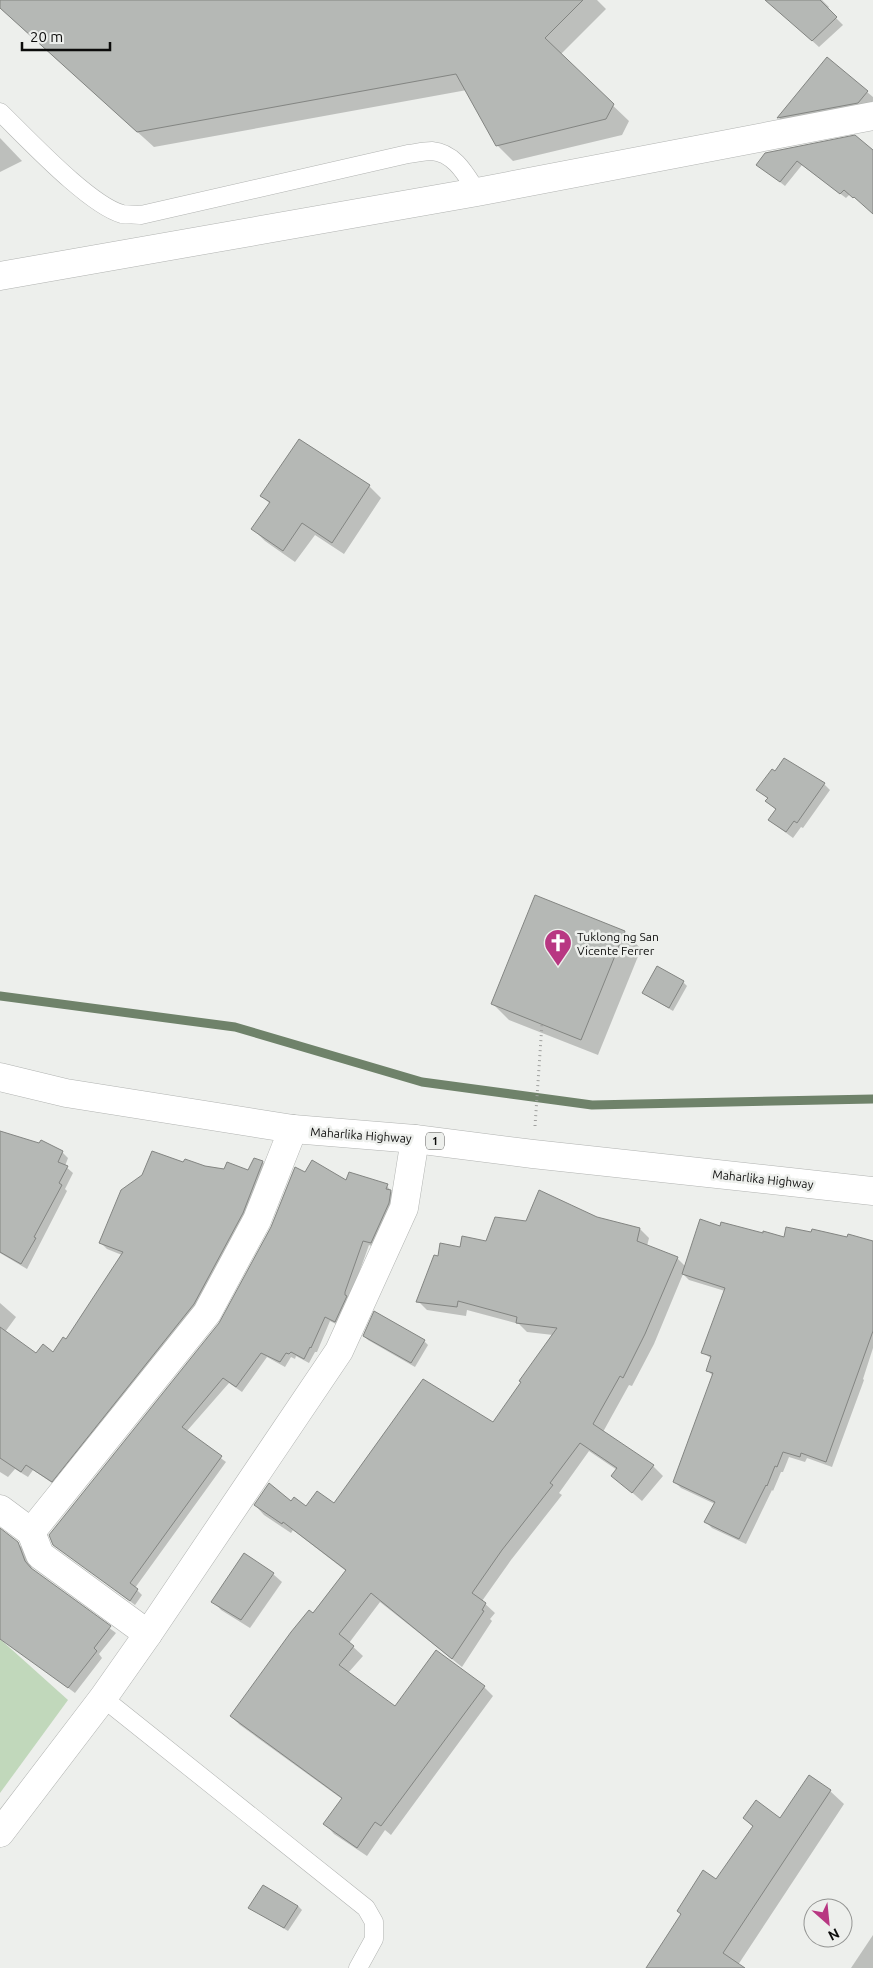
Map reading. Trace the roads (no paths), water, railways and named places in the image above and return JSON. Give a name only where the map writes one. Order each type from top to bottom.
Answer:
[{"type":"main road","points":[[0,276],[477,192],[873,116]]},
{"type":"main road","name":"Maharlika Highway","points":[[0,1077],[66,1093],[293,1130],[415,1139],[533,1154],[873,1191]]},
{"type":"main road","points":[[31,1532],[207,1313],[257,1220],[293,1130]]},
{"type":"main road","points":[[0,1833],[148,1634],[340,1351],[404,1208],[415,1139]]},
{"type":"main road","points":[[0,1509],[31,1532],[40,1555],[148,1634]]},
{"type":"lane","points":[[0,112],[62,172],[102,205],[122,214],[141,215],[408,154],[432,151],[447,155],[460,166],[477,192]]},
{"type":"lane","points":[[102,1698],[366,1908],[374,1922],[374,1939],[358,1968]]},
{"type":"waterway","points":[[0,996],[235,1027],[422,1082],[592,1105],[873,1099]]},
{"type":"place","name":"Tuklong ng San Vicente Ferrer","points":[[558,967]]}]
